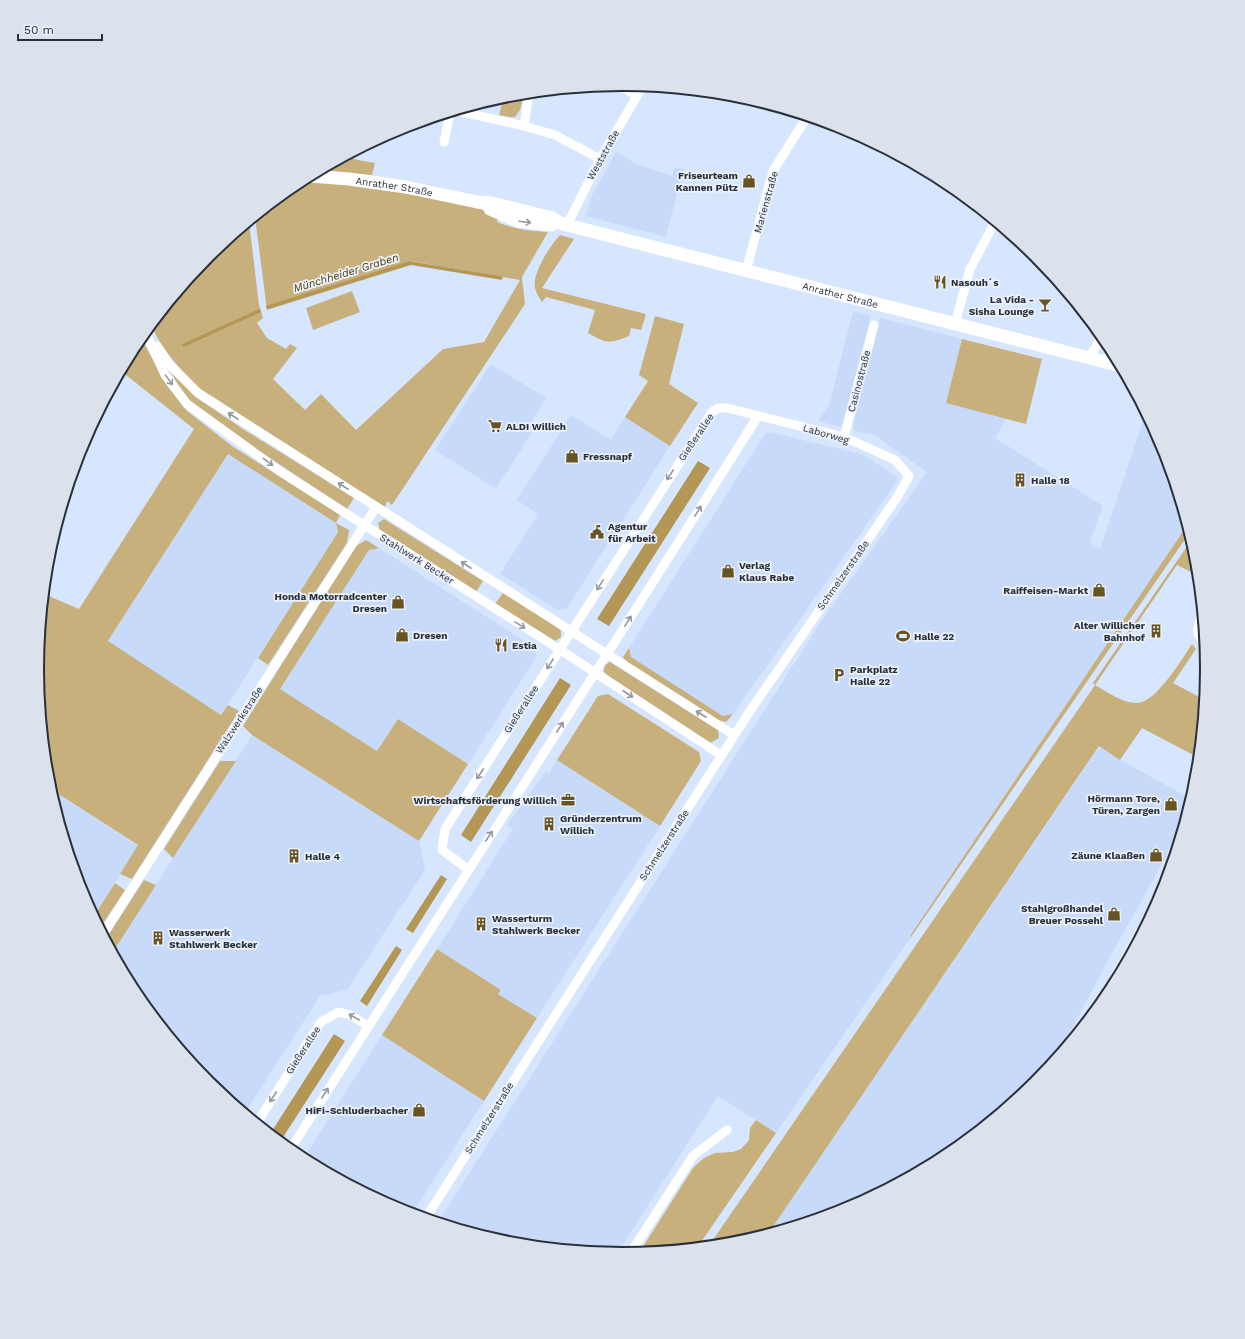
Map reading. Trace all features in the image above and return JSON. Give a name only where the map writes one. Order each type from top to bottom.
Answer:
[{"type":"street","points":[[630,91],[638,96]]},
{"type":"street","name":"Weststraße","points":[[563,224],[640,91]]},
{"type":"street","points":[[524,126],[528,99]]},
{"type":"street","points":[[468,112],[555,135],[600,159]]},
{"type":"street","points":[[444,142],[449,118]]},
{"type":"street","name":"Marienstraße","points":[[746,272],[773,171],[805,121]]},
{"type":"street","name":"Anrather Straße","points":[[320,177],[378,182],[477,202],[492,203],[552,218],[563,224],[746,272],[1114,364]]},
{"type":"street","points":[[955,324],[970,269],[993,226]]},
{"type":"street","name":"Casinostraße","points":[[844,437],[874,325]]},
{"type":"street","name":"Stahlwerk Becker","points":[[150,336],[169,364],[198,393],[734,735]]},
{"type":"street","name":"Stahlwerk Becker","points":[[149,338],[166,375],[187,404],[281,472],[559,649],[721,755]]},
{"type":"street","points":[[1089,358],[1099,341]]},
{"type":"street","name":"Gießerallee","points":[[468,869],[442,850],[445,829],[708,416],[716,408],[727,408],[758,416]]},
{"type":"street","points":[[293,1145],[468,869],[596,673],[758,416]]},
{"type":"street","name":"Laborweg","points":[[758,416],[844,437],[895,460],[909,476]]},
{"type":"street","name":"Schmelzerstraße","points":[[428,1214],[734,735],[898,496],[909,476]]},
{"type":"street","name":"Walzwerkstraße","points":[[106,929],[376,507]]},
{"type":"street","points":[[1199,622],[1197,632],[1200,639]]},
{"type":"street","name":"Gießerallee","points":[[259,1119],[321,1022],[336,1013],[342,1013],[350,1015],[368,1026]]},
{"type":"street","points":[[634,1248],[693,1156],[727,1130]]},
{"type":"shaded area","points":[[523,100],[520,110],[515,117],[499,115],[502,104]]},
{"type":"shaded area","points":[[616,152],[639,165],[672,176],[675,167],[685,169],[678,189],[666,237],[586,216],[591,197]]},
{"type":"shaded area","points":[[353,158],[375,163],[372,175],[329,172]]},
{"type":"shaded area","points":[[313,181],[382,189],[454,202],[499,216],[497,222],[503,224],[522,229],[548,232],[522,277],[525,304],[392,505],[387,501],[385,507],[199,388],[166,351],[154,331],[188,288],[213,260],[250,228],[259,305],[263,318],[257,323],[267,338],[286,349],[290,344],[297,348],[273,379],[305,410],[321,394],[356,430],[443,349],[484,342],[520,280],[411,261],[411,265],[267,310],[256,223],[301,188]]},
{"type":"shaded area","points":[[560,235],[574,239],[542,288],[646,314],[641,330],[631,328],[629,336],[608,342],[604,341],[588,333],[595,310],[546,297],[542,302],[535,288],[536,275],[551,246]]},
{"type":"shaded area","points":[[352,291],[360,312],[313,330],[306,308]]},
{"type":"shaded area","points":[[853,311],[871,315],[843,425],[840,427],[818,421],[829,406]]},
{"type":"shaded area","points":[[655,316],[684,324],[669,384],[698,403],[670,446],[625,417],[648,381],[639,375]]},
{"type":"shaded area","points":[[880,318],[962,339],[946,403],[1006,419],[995,438],[1103,506],[1090,542],[1100,549],[1144,419],[1157,448],[1170,484],[1184,531],[910,936],[911,937],[776,1133],[718,1096],[621,1248],[585,1247],[510,1237],[441,1218],[820,623],[927,472],[874,435],[855,431],[853,426]]},
{"type":"shaded area","points":[[962,339],[1042,359],[1026,424],[946,403]]},
{"type":"shaded area","points":[[144,343],[166,384],[187,411],[232,446],[340,515],[336,523],[228,454],[108,641],[221,715],[228,705],[239,711],[132,879],[120,874],[138,845],[60,795],[59,797],[49,745],[45,707],[44,670],[45,632],[49,596],[79,609],[194,429],[125,375]]},
{"type":"shaded area","points":[[491,364],[546,398],[526,430],[531,434],[496,489],[435,450]]},
{"type":"shaded area","points":[[171,372],[197,398],[243,429],[354,498],[347,509],[238,437],[188,400]]},
{"type":"shaded area","points":[[571,415],[611,440],[625,417],[670,446],[567,608],[558,610],[500,574],[538,514],[517,500]]},
{"type":"shaded area","points":[[770,432],[864,455],[897,477],[894,486],[733,714],[723,716],[631,657],[629,648],[765,434]]},
{"type":"shaded area","points":[[228,454],[336,523],[338,532],[221,715],[108,642]]},
{"type":"shaded area","points":[[698,461],[710,468],[609,626],[597,619]]},
{"type":"shaded area","points":[[384,519],[483,581],[476,592],[380,531],[378,523]]},
{"type":"shaded area","points":[[336,523],[349,530],[347,543],[268,665],[258,658],[338,532]]},
{"type":"shaded area","points":[[1184,531],[1186,539],[911,937],[910,936]]},
{"type":"shaded area","points":[[366,540],[379,548],[369,550],[280,689],[377,751],[398,719],[468,764],[419,841],[252,735],[243,726],[356,546]]},
{"type":"shaded area","points":[[1187,546],[1193,573],[1177,565],[1095,685],[1093,683]]},
{"type":"shaded area","points":[[379,548],[534,647],[537,656],[468,764],[398,719],[377,751],[280,689],[369,550]]},
{"type":"shaded area","points":[[503,593],[556,626],[561,631],[561,637],[555,641],[495,604]]},
{"type":"shaded area","points":[[1192,644],[1196,649],[1173,683],[1200,697],[1194,756],[1142,728],[1120,760],[1099,746],[772,1228],[712,1241],[1095,685],[1127,702],[1138,703],[1145,701],[1168,679]]},
{"type":"shaded area","points":[[629,648],[631,657],[723,716],[733,714],[726,722],[717,720],[629,665],[623,657]]},
{"type":"shaded area","points":[[610,662],[718,730],[719,738],[710,743],[610,677],[604,672],[604,665]]},
{"type":"shaded area","points":[[560,678],[571,685],[471,842],[461,835]]},
{"type":"shaded area","points":[[608,694],[699,752],[701,761],[660,826],[557,760],[598,696]]},
{"type":"shaded area","points":[[252,735],[419,841],[425,870],[347,990],[320,996],[247,1109],[213,1079],[164,1022],[141,991],[116,947]]},
{"type":"shaded area","points":[[1100,746],[1120,760],[1187,796],[1173,844],[1111,955],[1065,1041],[1032,1079],[975,1128],[944,1151],[912,1170],[844,1204],[772,1228]]},
{"type":"shaded area","points":[[557,760],[660,826],[537,1018],[498,994],[501,990],[437,949],[513,829],[507,825],[523,803],[522,802],[524,799],[525,800],[546,771],[549,773]]},
{"type":"shaded area","points":[[220,761],[236,761],[173,858],[164,849]]},
{"type":"shaded area","points":[[58,796],[138,846],[97,911],[88,891],[75,855]]},
{"type":"shaded area","points":[[441,875],[447,879],[413,933],[406,929]]},
{"type":"shaded area","points":[[144,880],[156,885],[116,947],[109,934]]},
{"type":"shaded area","points":[[115,883],[125,890],[103,923],[97,911]]},
{"type":"shaded area","points":[[396,946],[402,950],[367,1006],[360,1001]]},
{"type":"shaded area","points":[[437,949],[501,990],[498,994],[537,1018],[484,1101],[382,1035]]},
{"type":"shaded area","points":[[334,1034],[345,1041],[283,1138],[273,1130]]},
{"type":"shaded area","points":[[382,1035],[484,1101],[415,1209],[367,1188],[306,1154]]},
{"type":"shaded area","points":[[756,1120],[776,1133],[701,1243],[643,1247],[693,1168],[704,1158],[715,1153],[733,1152],[741,1149],[749,1140],[750,1128]]},
{"type":"waterway","name":"Münchheider Graben","points":[[268,307],[410,263],[501,278]]},
{"type":"waterway","name":"Münchheider Graben","points":[[184,345],[259,311]]},
{"type":"place","name":"Friseurteam Kannen Pütz","points":[[749,181]]},
{"type":"place","name":"Nasouh´s","points":[[940,282]]},
{"type":"place","name":"La Vida - Sisha Lounge","points":[[1045,305]]},
{"type":"place","name":"ALDI Willich","points":[[495,426]]},
{"type":"place","name":"Fressnapf","points":[[572,456]]},
{"type":"place","name":"Halle 18","points":[[1020,480]]},
{"type":"place","name":"Agentur für Arbeit","points":[[597,532]]},
{"type":"place","name":"Verlag Klaus Rabe","points":[[728,571]]},
{"type":"place","name":"Raiffeisen-Markt","points":[[1099,590]]},
{"type":"place","name":"Honda Motorradcenter Dresen","points":[[398,602]]},
{"type":"place","name":"Alter Willicher Bahnhof","points":[[1156,631]]},
{"type":"place","name":"Dresen","points":[[402,635]]},
{"type":"place","name":"Halle 22","points":[[903,636]]},
{"type":"place","name":"Estia","points":[[501,645]]},
{"type":"place","name":"Parkplatz Halle 22","points":[[839,675]]},
{"type":"place","name":"Wirtschaftsförderung Willich","points":[[568,800]]},
{"type":"place","name":"Hörmann Tore, Türen, Zargen","points":[[1171,804]]},
{"type":"place","name":"Gründerzentrum Willich","points":[[549,824]]},
{"type":"place","name":"Zäune Klaaßen","points":[[1156,855]]},
{"type":"place","name":"Halle 4","points":[[294,856]]},
{"type":"place","name":"Stahlgroßhandel Breuer Possehl","points":[[1114,914]]},
{"type":"place","name":"Wasserturm Stahlwerk Becker","points":[[481,924]]},
{"type":"place","name":"Wasserwerk Stahlwerk Becker","points":[[158,938]]},
{"type":"place","name":"HiFi-Schluderbacher","points":[[419,1110]]}]
